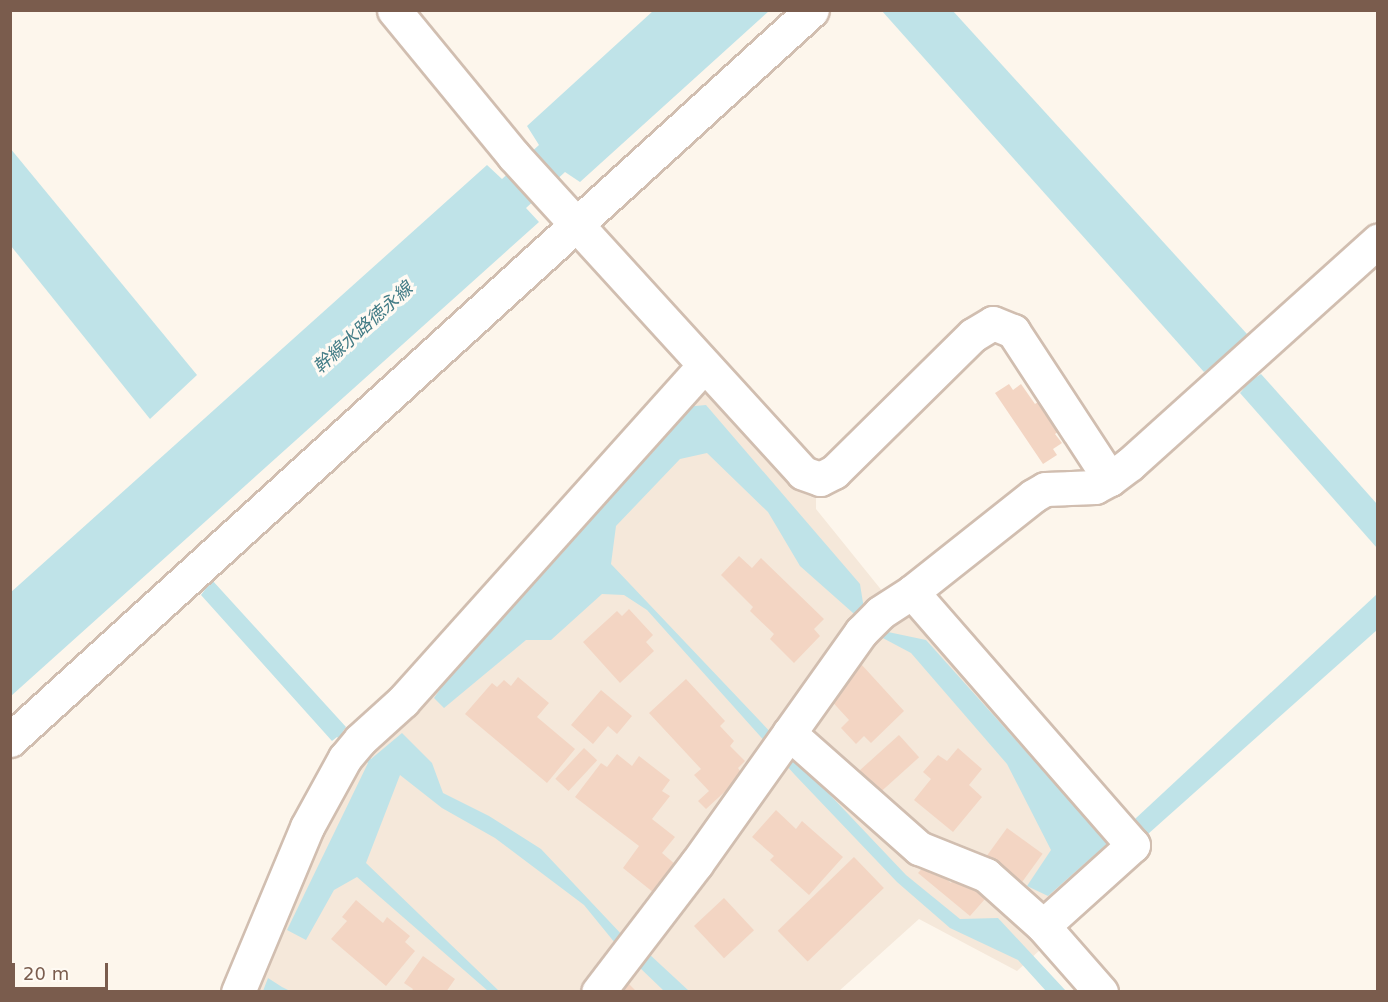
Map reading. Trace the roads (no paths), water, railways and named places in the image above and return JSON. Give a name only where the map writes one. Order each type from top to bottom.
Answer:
[{"type":"street","points":[[394,10],[513,155],[803,473],[820,479],[834,472],[973,335],[993,323],[1013,331],[1110,479]]},
{"type":"street","points":[[10,740],[812,10]]},
{"type":"street","points":[[598,992],[696,864],[871,623],[1033,496],[1045,489],[1095,487],[1130,464],[1377,241]]},
{"type":"street","points":[[238,992],[307,827],[352,749],[403,701],[704,366]]},
{"type":"street","points":[[912,592],[1134,845],[1043,926]]},
{"type":"street","points":[[789,733],[919,848],[986,875],[1043,926],[1101,992]]},
{"type":"water","name":"幹線水路徳永線","points":[[653,11],[769,11],[580,182],[565,172],[526,208],[539,222],[11,696],[10,593],[487,165],[502,179],[539,145],[527,126]]},
{"type":"water","points":[[882,11],[953,11],[1247,334],[1227,355],[1204,372]]},
{"type":"water","points":[[10,148],[197,375],[150,419],[11,246]]},
{"type":"water","points":[[1261,374],[1377,504],[1377,548],[1240,393],[1250,381]]},
{"type":"water","points":[[706,405],[860,584],[864,609],[888,632],[926,640],[1108,843],[1048,896],[1027,886],[1051,850],[1007,764],[911,653],[879,636],[800,566],[768,512],[707,453],[680,459],[616,526],[611,564],[906,875],[960,919],[998,918],[1066,991],[1046,991],[1018,960],[950,928],[897,882],[795,775],[647,610],[624,595],[602,594],[551,640],[526,640],[444,708],[434,698],[470,644],[684,407]]},
{"type":"water","points":[[212,580],[346,727],[342,733],[371,759],[402,733],[432,763],[443,793],[489,816],[541,849],[624,937],[615,943],[584,905],[495,838],[442,808],[400,775],[366,863],[499,991],[488,991],[357,877],[334,890],[306,940],[287,930],[368,763],[337,737],[332,741],[201,595]]},
{"type":"water","points":[[1377,594],[1377,630],[1148,834],[1135,819]]},
{"type":"water","points":[[648,953],[689,991],[664,991],[638,966]]},
{"type":"water","points":[[268,978],[282,987],[290,991],[263,991]]}]
